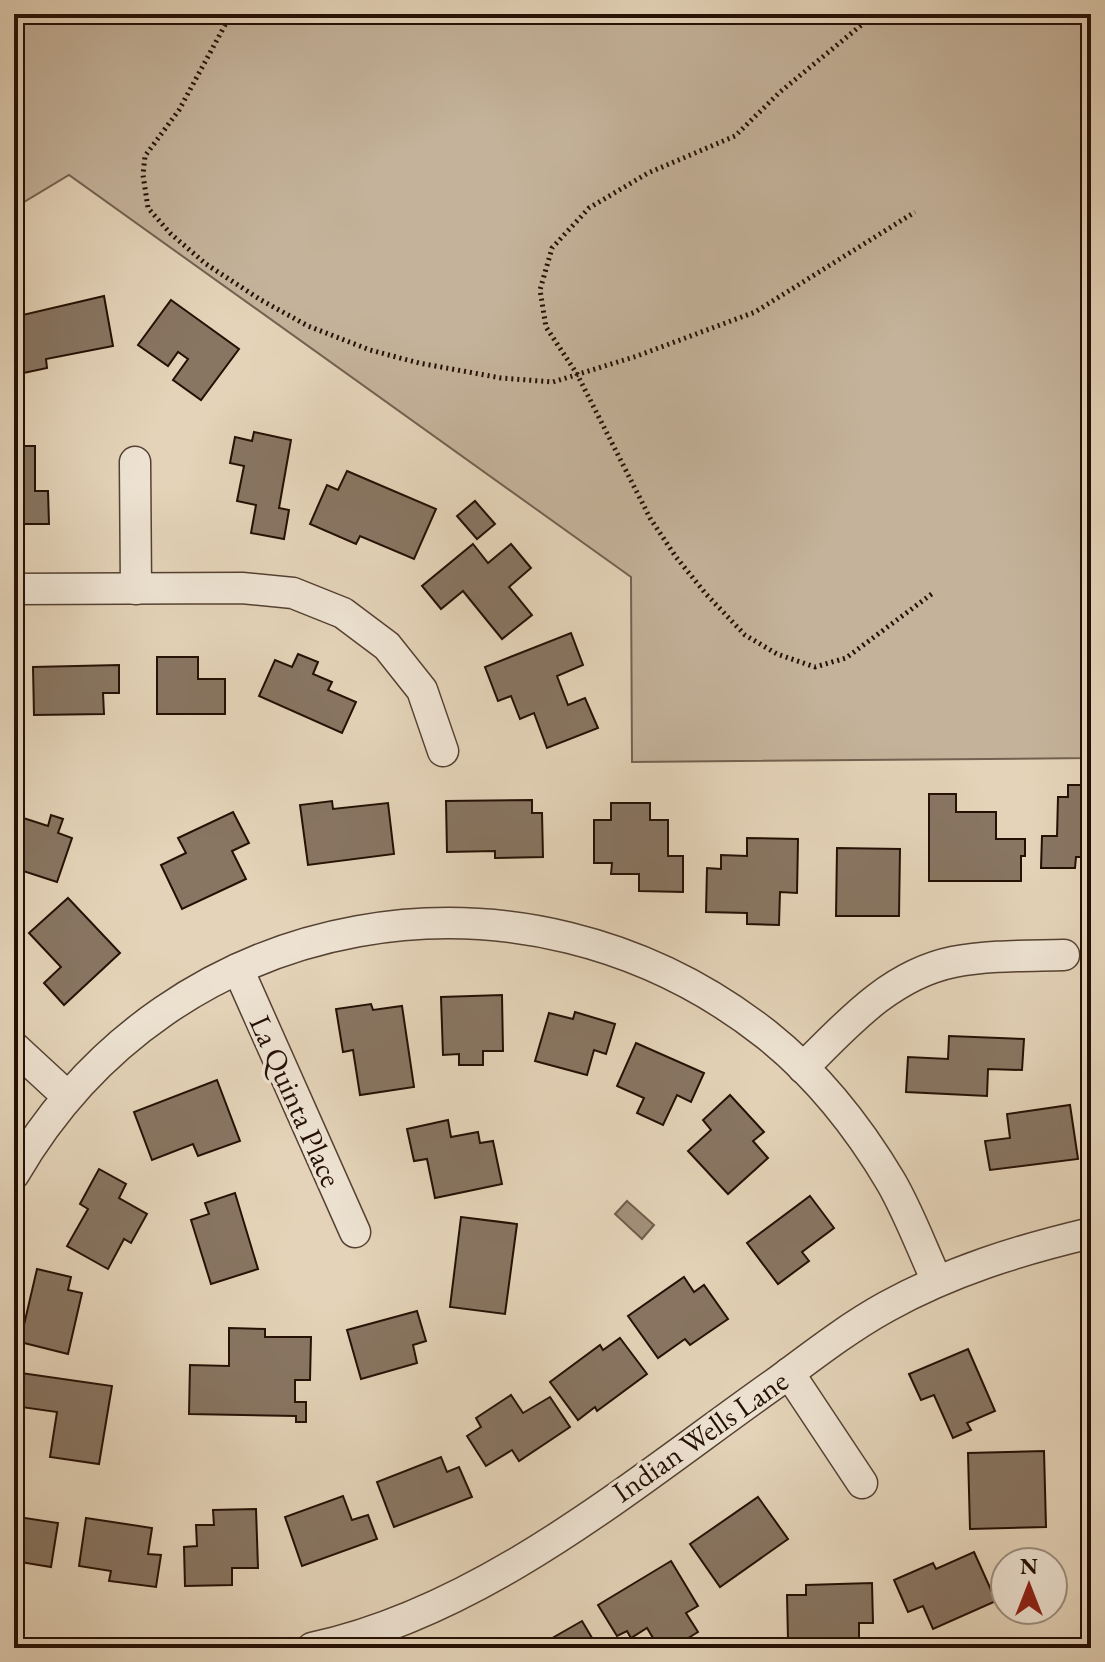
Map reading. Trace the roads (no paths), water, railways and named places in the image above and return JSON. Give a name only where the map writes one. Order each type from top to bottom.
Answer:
[{"type":"street","points":[[135,462],[136,589]]},
{"type":"street","points":[[14,589],[242,588],[293,593],[343,613],[387,646],[422,690],[443,751]]},
{"type":"street","points":[[14,1174],[67,1096],[103,1059],[144,1025],[189,994],[238,969],[330,936],[381,927],[489,923],[543,930],[597,944],[650,964],[690,984],[768,1036],[840,1108],[893,1185],[937,1281]]},
{"type":"street","points":[[803,1068],[874,1000],[897,984],[924,972],[978,958],[1064,955]]},
{"type":"street","name":"La Quinta Place","points":[[238,969],[355,1232]]},
{"type":"street","points":[[14,1047],[67,1096]]},
{"type":"street","name":"Indian Wells Lane","points":[[312,1648],[394,1622],[454,1597],[512,1567],[885,1307],[984,1262],[1091,1233]]},
{"type":"street","points":[[789,1373],[862,1483]]}]
